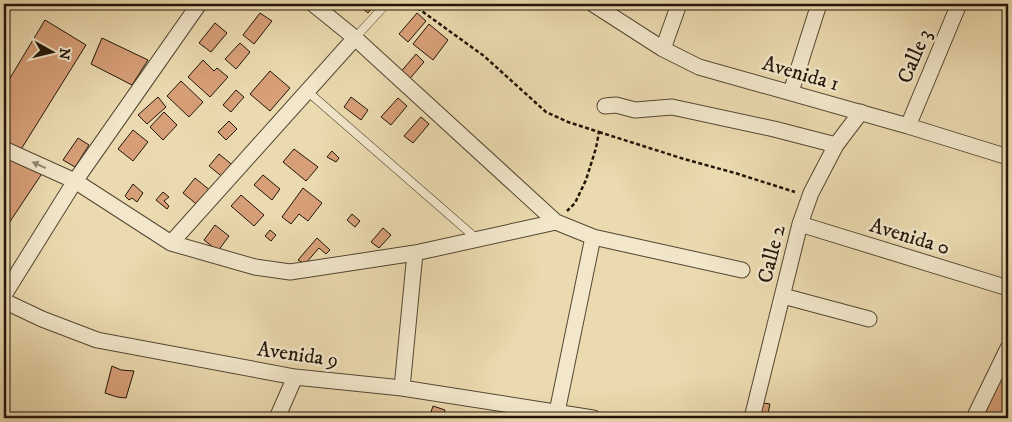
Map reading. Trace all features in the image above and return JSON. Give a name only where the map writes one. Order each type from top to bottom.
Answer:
[{"type":"street","points":[[4,295],[75,181],[199,4]]},
{"type":"street","points":[[313,4],[355,38],[556,222],[593,237],[742,270]]},
{"type":"street","name":"Avenida 1","points":[[593,4],[663,50],[699,67],[861,112],[1008,157]]},
{"type":"street","points":[[663,50],[679,4]]},
{"type":"street","points":[[791,92],[820,4]]},
{"type":"street","name":"Calle 3","points":[[908,126],[959,4]]},
{"type":"street","points":[[170,244],[355,38]]},
{"type":"street","points":[[605,106],[616,105],[635,110],[672,107],[774,129],[836,145]]},
{"type":"street","name":"Calle 2","points":[[752,418],[800,224],[810,196],[836,145],[861,112]]},
{"type":"street","points":[[4,149],[75,181],[170,244],[255,267],[290,272],[414,253],[556,222]]},
{"type":"street","name":"Avenida 0","points":[[800,224],[1008,288]]},
{"type":"street","points":[[557,412],[593,237]]},
{"type":"street","points":[[402,388],[414,253]]},
{"type":"street","points":[[782,296],[869,319]]},
{"type":"street","name":"Avenida 9","points":[[4,301],[42,319],[97,340],[295,377],[402,388],[514,412],[557,412],[593,418]]},
{"type":"street","points":[[974,418],[1008,348]]},
{"type":"street","points":[[276,418],[295,377]]},
{"type":"lane","points":[[355,38],[386,4]]},
{"type":"lane","points":[[307,91],[477,239]]},
{"type":"path","points":[[412,4],[484,56],[546,112],[568,122],[599,132],[810,196]]},
{"type":"path","points":[[556,222],[575,203],[586,180],[599,132]]},
{"type":"building","points":[[359,4],[375,4],[368,13]]},
{"type":"building","points":[[260,13],[272,21],[254,44],[243,35]]},
{"type":"building","points":[[417,13],[426,21],[408,42],[399,34]]},
{"type":"building","points":[[45,20],[86,45],[20,151],[4,141],[4,88]]},
{"type":"building","points":[[215,23],[227,33],[211,52],[199,43]]},
{"type":"building","points":[[429,24],[448,40],[433,60],[413,44]]},
{"type":"building","points":[[102,38],[148,60],[132,85],[91,64]]},
{"type":"building","points":[[240,43],[250,52],[236,69],[225,59]]},
{"type":"building","points":[[416,54],[424,62],[407,82],[399,74]]},
{"type":"building","points":[[203,60],[214,71],[217,68],[228,77],[210,97],[188,77]]},
{"type":"building","points":[[270,71],[290,88],[270,111],[250,94]]},
{"type":"building","points":[[181,81],[203,102],[189,117],[167,96]]},
{"type":"building","points":[[236,90],[244,97],[231,112],[223,105]]},
{"type":"building","points":[[158,97],[166,107],[147,124],[138,115]]},
{"type":"building","points":[[351,97],[368,110],[361,120],[344,107]]},
{"type":"building","points":[[398,98],[407,106],[391,125],[381,117]]},
{"type":"building","points":[[164,112],[177,125],[163,140],[150,127]]},
{"type":"building","points":[[421,117],[429,124],[413,143],[404,136]]},
{"type":"building","points":[[229,121],[237,129],[226,140],[218,132]]},
{"type":"building","points":[[133,130],[148,142],[133,161],[118,149]]},
{"type":"building","points":[[78,138],[89,145],[75,167],[63,160]]},
{"type":"building","points":[[294,149],[318,167],[306,181],[283,162]]},
{"type":"building","points":[[332,151],[339,158],[336,162],[327,157]]},
{"type":"building","points":[[4,153],[43,172],[9,223],[4,219]]},
{"type":"building","points":[[219,154],[235,167],[225,179],[209,166]]},
{"type":"building","points":[[263,175],[280,189],[272,200],[254,185]]},
{"type":"building","points":[[195,178],[212,192],[200,207],[183,193]]},
{"type":"building","points":[[133,184],[143,193],[137,202],[132,198],[129,200],[125,196]]},
{"type":"building","points":[[303,188],[322,203],[308,221],[299,214],[291,224],[282,217]]},
{"type":"building","points":[[163,192],[169,197],[164,201],[169,206],[167,209],[156,200]]},
{"type":"building","points":[[241,195],[264,215],[254,226],[231,206]]},
{"type":"building","points":[[352,214],[360,221],[355,227],[347,220]]},
{"type":"building","points":[[215,225],[229,236],[218,251],[204,240]]},
{"type":"building","points":[[383,228],[391,235],[379,248],[371,242]]},
{"type":"building","points":[[270,230],[276,235],[271,241],[265,236]]},
{"type":"building","points":[[317,238],[330,250],[326,254],[319,248],[305,264],[298,260]]},
{"type":"building","points":[[1008,352],[1008,418],[978,418]]},
{"type":"building","points":[[112,366],[121,370],[134,371],[126,398],[105,393]]},
{"type":"building","points":[[763,403],[770,404],[767,418],[759,418]]},
{"type":"building","points":[[433,406],[445,410],[442,418],[429,418]]}]
